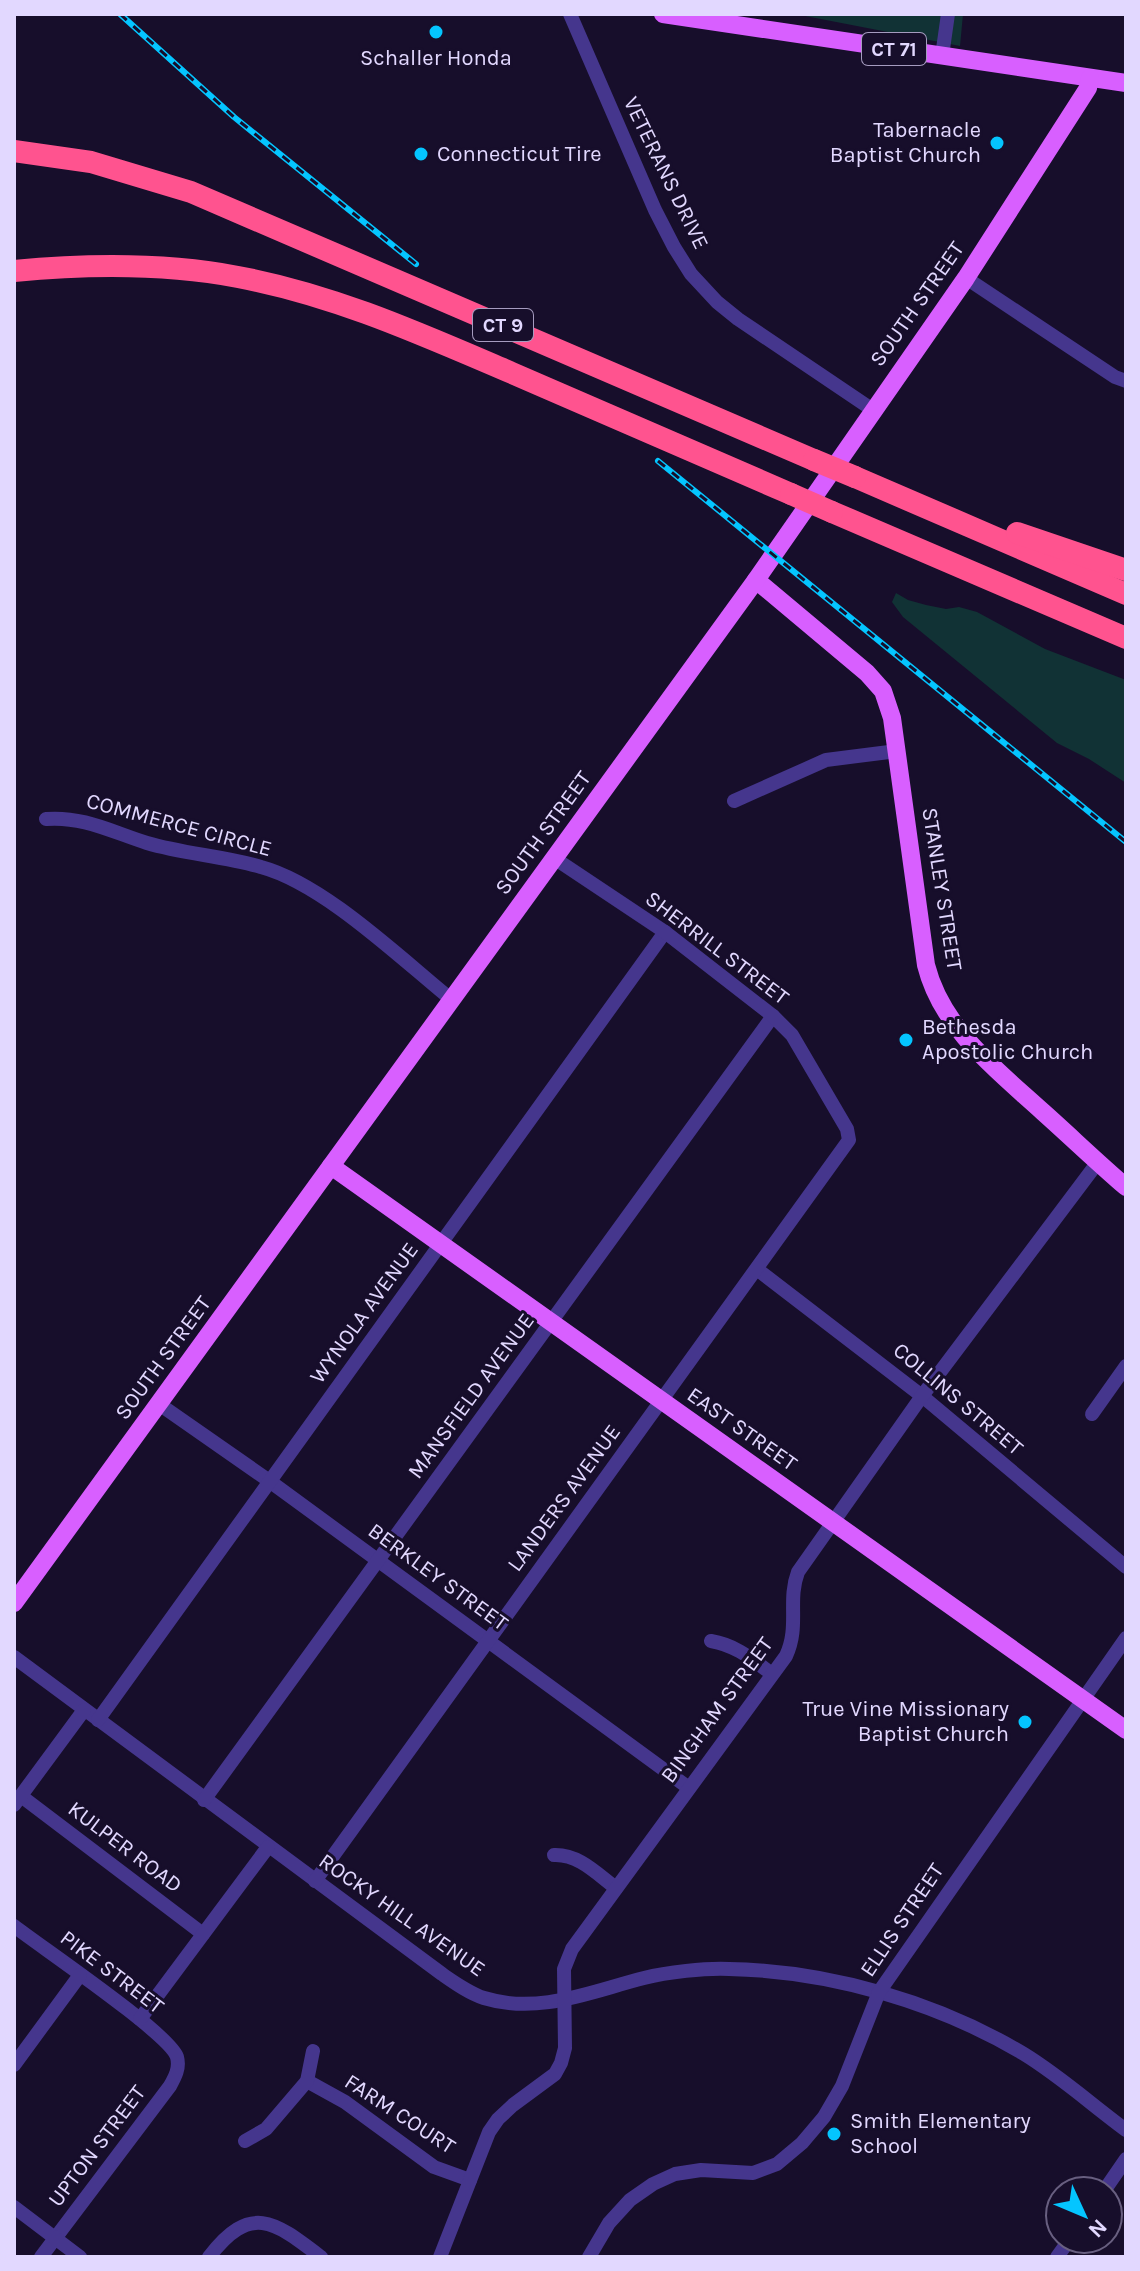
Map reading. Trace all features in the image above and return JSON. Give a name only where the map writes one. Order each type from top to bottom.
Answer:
[{"type":"highway","name":"CT 9","points":[[14,151],[79,160],[191,192],[1126,594]]},
{"type":"highway","name":"CT 9","points":[[14,271],[117,267],[171,269],[230,275],[313,294],[379,316],[1126,638]]},
{"type":"highway","points":[[920,505],[957,513],[1126,570]]},
{"type":"highway","points":[[1091,623],[1126,647]]},
{"type":"main road","name":"CT 71","points":[[663,14],[1126,83]]},
{"type":"main road","name":"SOUTH STREET","points":[[14,1603],[756,580],[966,278],[1088,88],[1090,78]]},
{"type":"main road","name":"STANLEY STREET","points":[[756,580],[883,691],[890,709],[897,751],[924,952],[929,977],[937,995],[973,1047],[1126,1187]]},
{"type":"main road","name":"EAST STREET","points":[[331,1166],[1126,1730]]},
{"type":"street","name":"VETERANS DRIVE","points":[[570,14],[655,210],[691,274],[738,319],[873,410]]},
{"type":"street","points":[[942,56],[948,14]]},
{"type":"street","points":[[966,278],[1115,377],[1126,381]]},
{"type":"street","points":[[734,801],[826,760],[897,751]]},
{"type":"street","name":"COMMERCE CIRCLE","points":[[46,819],[86,821],[147,843],[270,870],[319,893],[452,1000]]},
{"type":"street","name":"SHERRILL STREET","points":[[554,858],[665,932],[773,1016],[792,1035],[847,1129],[849,1140]]},
{"type":"street","name":"WYNOLA AVENUE","points":[[98,1720],[665,932]]},
{"type":"street","name":"MANSFIELD AVENUE","points":[[204,1800],[773,1016]]},
{"type":"street","name":"LANDERS AVENUE","points":[[315,1881],[849,1140]]},
{"type":"street","name":"BINGHAM STREET","points":[[440,2257],[489,2132],[498,2119],[555,2074],[561,2063],[565,2048],[564,1969],[572,1949],[793,1641],[793,1587],[798,1572],[922,1396],[1098,1162]]},
{"type":"street","name":"COLLINS STREET","points":[[758,1270],[922,1396],[1126,1567]]},
{"type":"street","points":[[1092,1414],[1126,1366]]},
{"type":"street","name":"BERKLEY STREET","points":[[159,1404],[268,1480],[689,1788]]},
{"type":"street","name":"ELLIS STREET","points":[[589,2257],[609,2223],[630,2200],[653,2184],[675,2174],[701,2170],[753,2173],[777,2164],[802,2143],[824,2117],[842,2086],[879,1992],[1126,1638]]},
{"type":"street","points":[[711,1641],[742,1651],[772,1674]]},
{"type":"street","name":"ROCKY HILL AVENUE","points":[[14,1657],[462,1988],[484,1998],[513,2004],[538,2004],[564,2000],[648,1976],[727,1968],[806,1976],[879,1992],[958,2019],[1025,2055],[1126,2130]]},
{"type":"street","points":[[18,1800],[84,1710]]},
{"type":"street","name":"KULPER ROAD","points":[[18,1800],[203,1934]]},
{"type":"street","points":[[140,2019],[268,1847]]},
{"type":"street","points":[[554,1855],[566,1855],[578,1860],[616,1888]]},
{"type":"street","name":"PIKE STREET","points":[[14,1926],[140,2019],[170,2044],[177,2058]]},
{"type":"street","points":[[14,2065],[80,1975]]},
{"type":"street","points":[[245,2141],[266,2129],[307,2081],[313,2051]]},
{"type":"street","name":"UPTON STREET","points":[[41,2257],[170,2086],[177,2072],[177,2058]]},
{"type":"street","name":"FARM COURT","points":[[307,2081],[345,2102],[434,2167],[470,2180]]},
{"type":"street","points":[[14,2207],[80,2257]]},
{"type":"street","points":[[209,2257],[229,2233],[258,2222],[289,2233],[321,2257]]},
{"type":"green space","points":[[795,14],[963,14],[960,46]]},
{"type":"green space","points":[[896,593],[926,605],[946,609],[959,607],[977,612],[1045,649],[1126,680],[1126,783],[1057,743],[903,617],[892,602]]},
{"type":"railway","points":[[120,14],[234,117],[416,264]]},
{"type":"railway","points":[[658,461],[1126,842]]},
{"type":"place","name":"Schaller Honda","points":[[436,32]]},
{"type":"place","name":"Tabernacle Baptist Church","points":[[997,143]]},
{"type":"place","name":"Connecticut Tire","points":[[421,154]]},
{"type":"place","name":"Bethesda Apostolic Church","points":[[906,1040]]},
{"type":"place","name":"True Vine Missionary Baptist Church","points":[[1025,1722]]},
{"type":"place","name":"Smith Elementary School","points":[[834,2134]]}]
